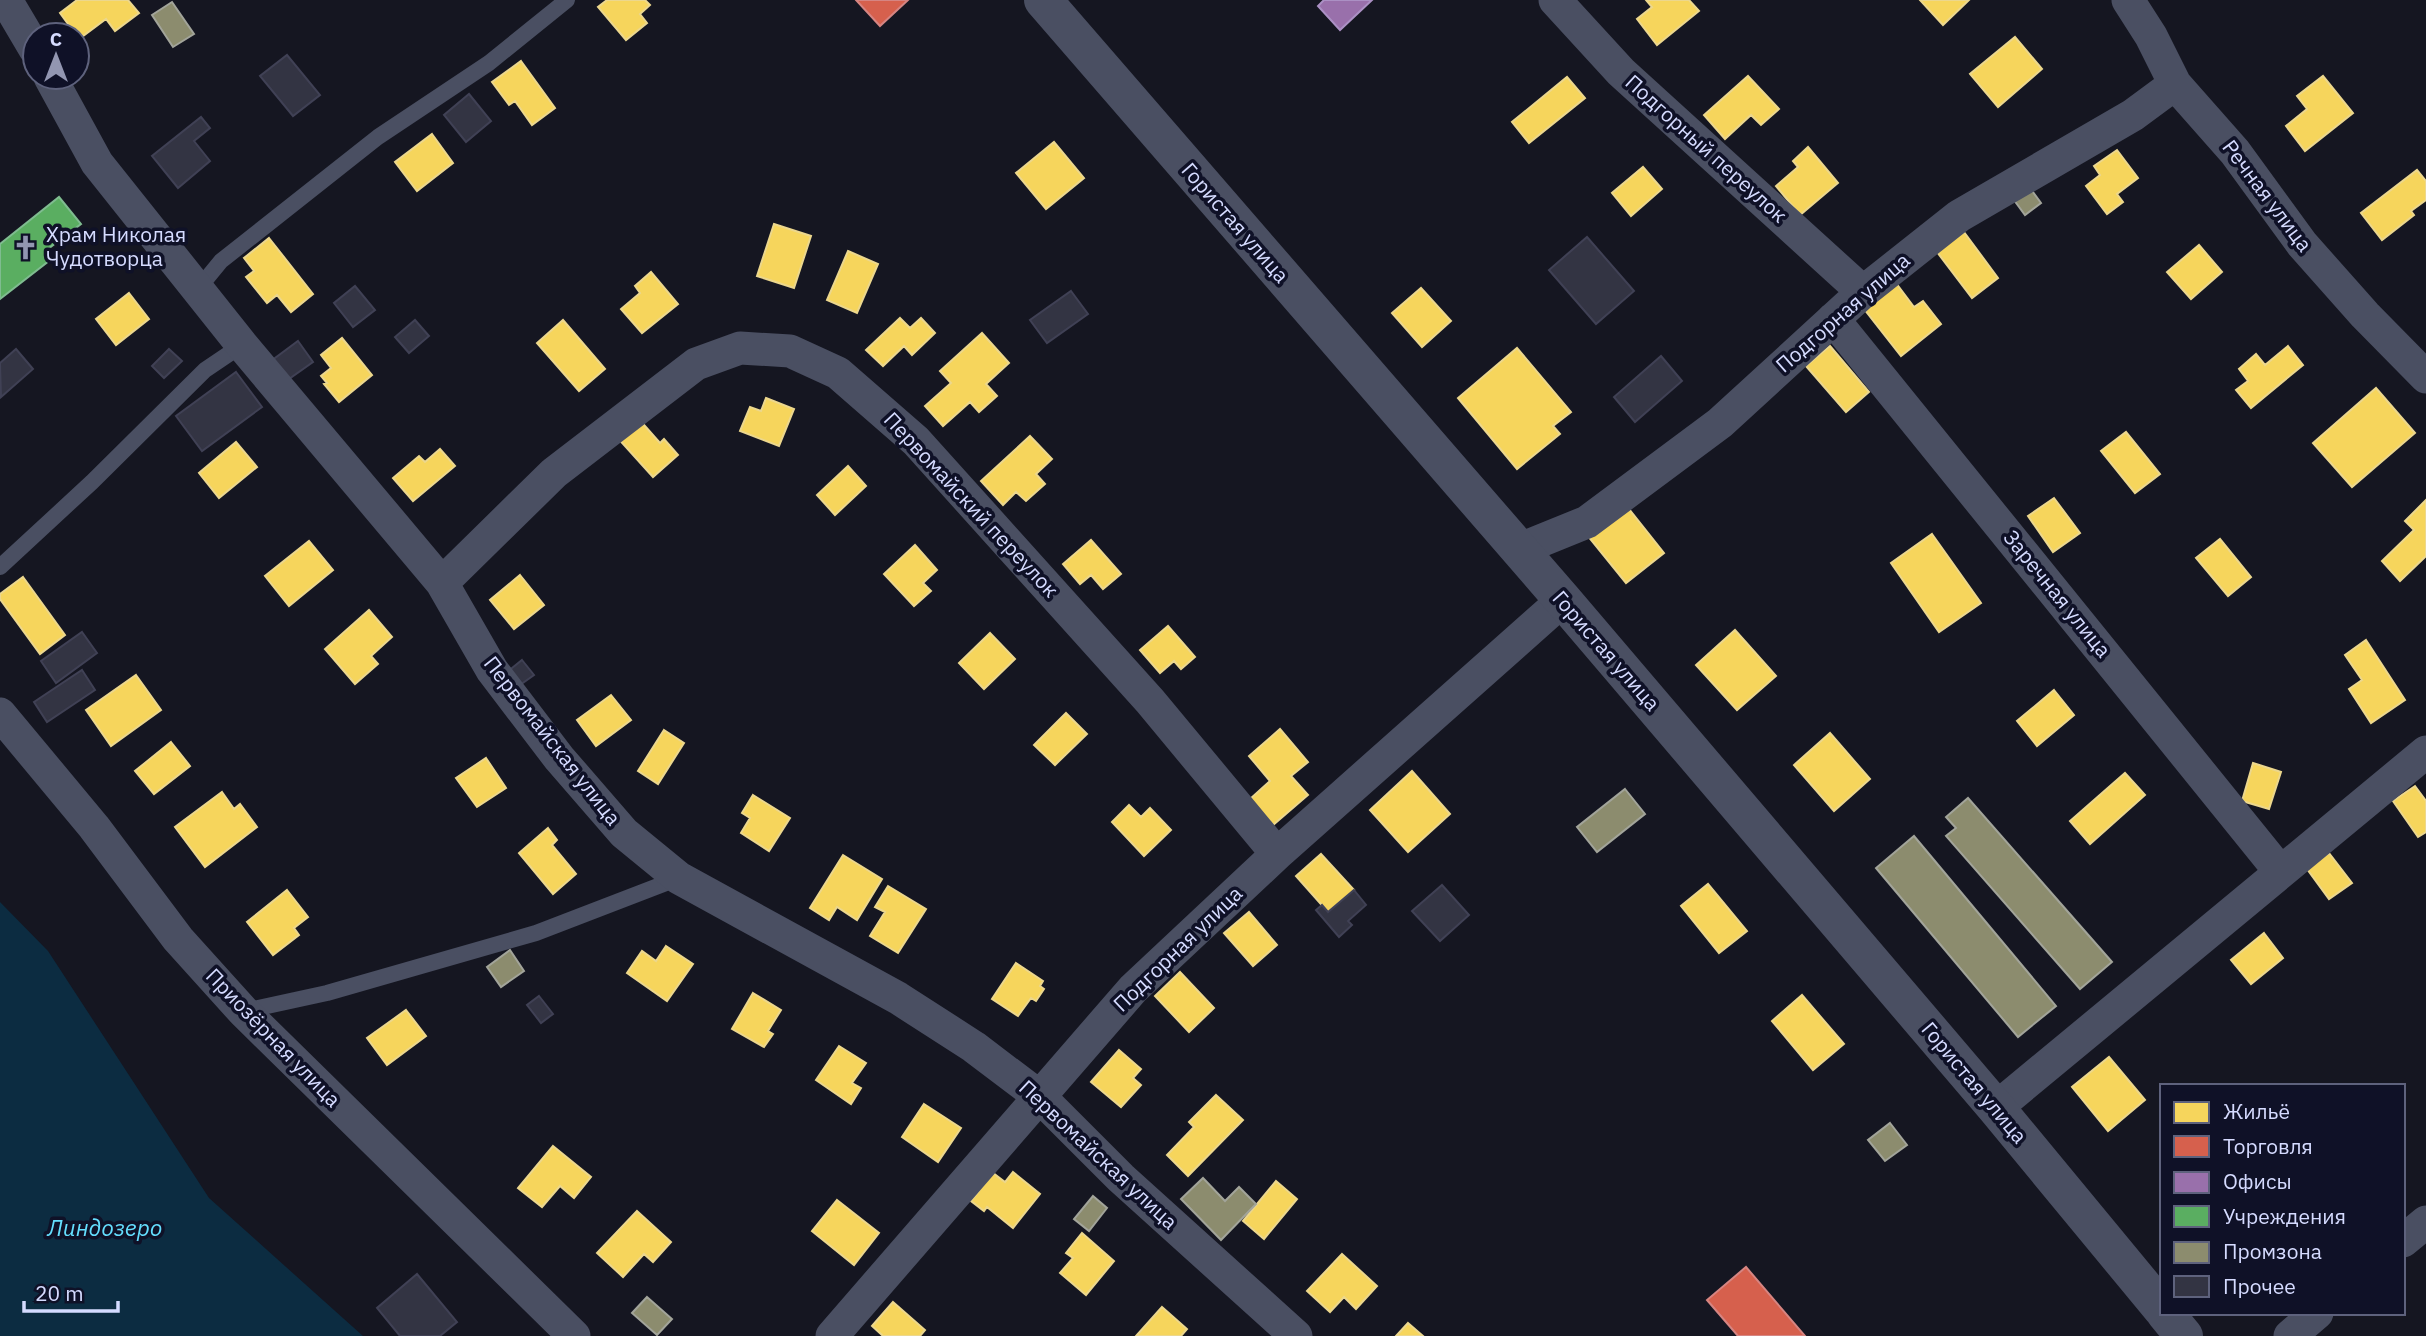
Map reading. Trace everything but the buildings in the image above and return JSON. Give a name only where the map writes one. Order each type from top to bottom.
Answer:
[{"type":"street","name":"Подгорный переулок","points":[[1555,0],[1621,72],[1863,292]]},
{"type":"street","name":"Речная улица","points":[[2128,0],[2151,36],[2175,84],[2235,152],[2302,244],[2365,315],[2426,377]]},
{"type":"street","name":"Гористая улица","points":[[1055,5],[1996,1108],[2160,1307]]},
{"type":"street","points":[[11,8],[21,25]]},
{"type":"street","name":"Подгорная улица","points":[[1518,550],[1587,522],[1720,423],[1863,292],[1959,216],[2133,115],[2175,84]]},
{"type":"street","name":"Первомайская улица","points":[[58,91],[97,163],[242,345],[442,583],[492,670],[559,758],[624,833],[679,878],[898,998],[974,1047],[1040,1097],[1121,1178],[1296,1336]]},
{"type":"street","name":"Заречная улица","points":[[1833,319],[2279,870]]},
{"type":"street","name":"Первомайский переулок","points":[[442,583],[554,473],[696,364],[740,348],[790,351],[838,373],[916,441],[1150,701],[1277,854]]},
{"type":"street","name":"Подгорная улица","points":[[832,1336],[1133,989],[1277,854],[1563,600]]},
{"type":"street","name":"Приозёрная улица","points":[[0,714],[94,827],[178,939],[243,1011],[574,1336]]},
{"type":"street","points":[[1996,1108],[2279,870],[2426,752]]},
{"type":"street","points":[[2405,1239],[2426,1222]]},
{"type":"street","name":"Гористая улица","points":[[2166,1315],[2184,1336]]},
{"type":"street","points":[[2290,1336],[2315,1315]]},
{"type":"lane","points":[[198,289],[221,261],[368,145],[489,63],[567,0]]},
{"type":"lane","points":[[0,567],[92,482],[205,370],[242,345]]},
{"type":"lane","points":[[243,1011],[327,993],[536,933],[679,878]]},
{"type":"water","name":"Линдозеро","points":[[0,902],[48,951],[209,1198],[363,1336],[0,1336]]},
{"type":"place","name":"Храм Николая Чудотворца","points":[[26,247]]}]
